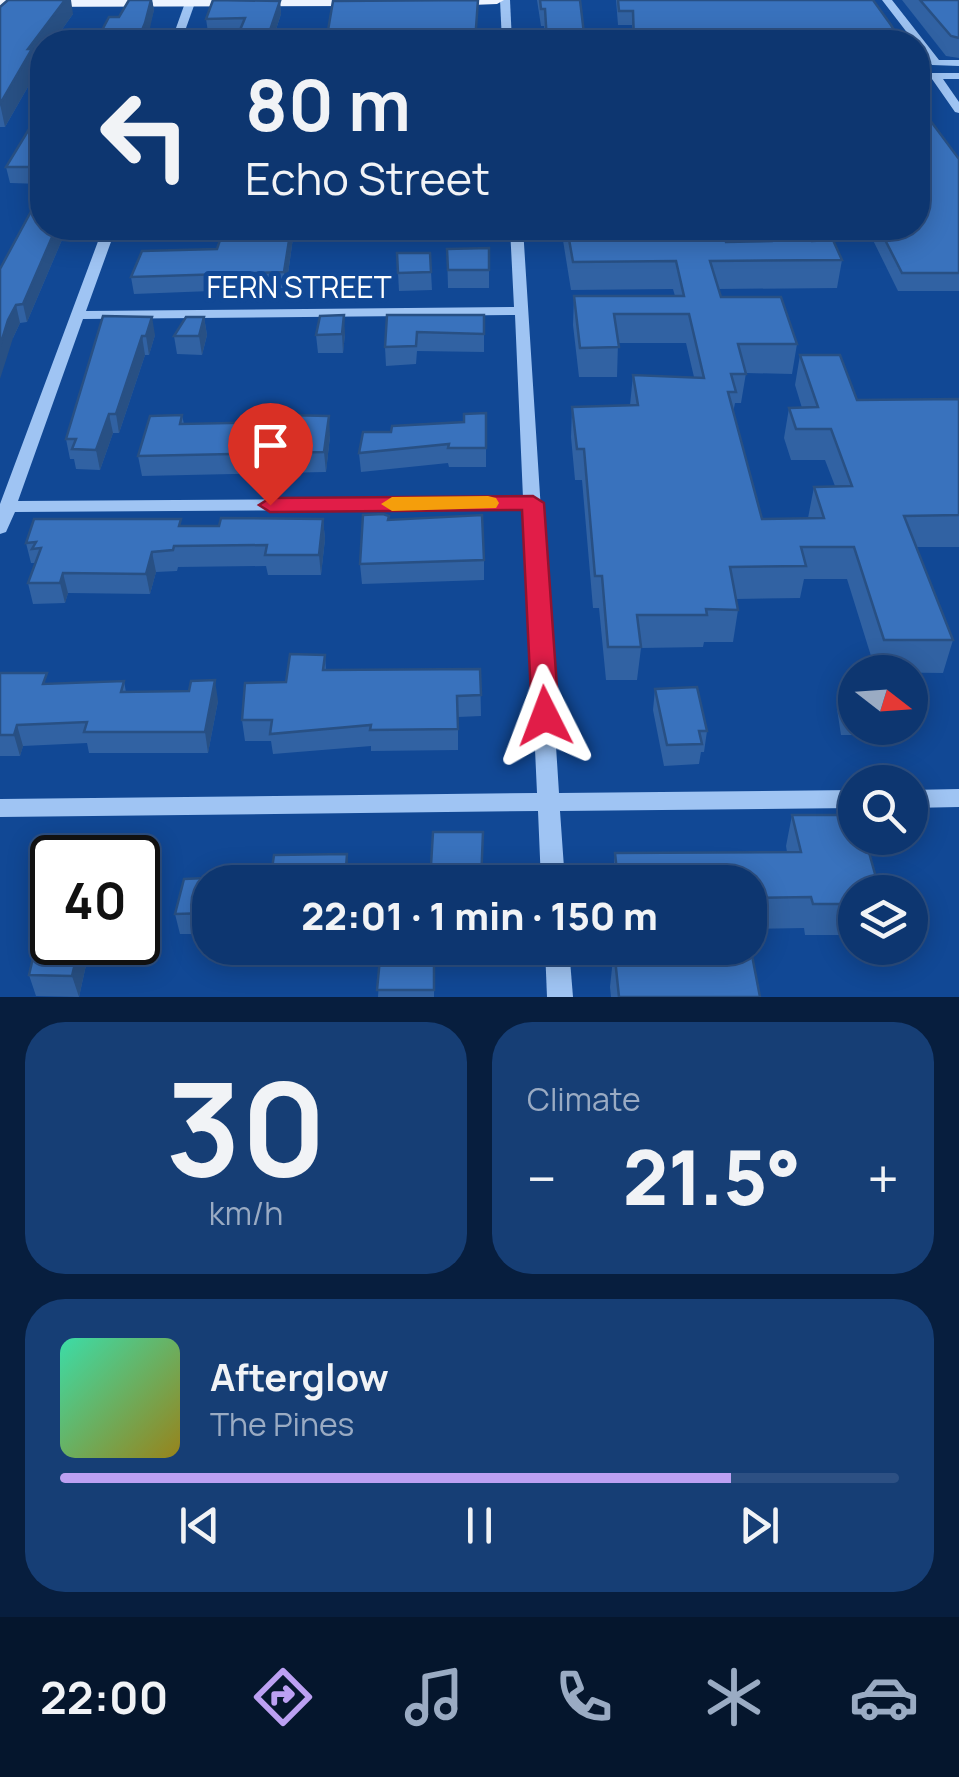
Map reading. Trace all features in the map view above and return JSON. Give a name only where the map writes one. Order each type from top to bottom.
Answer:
[{"type":"main road","points":[[252,1],[263,0]]},
{"type":"main road","points":[[422,2],[497,0]]},
{"type":"main road","points":[[0,2],[386,2]]},
{"type":"street","points":[[505,0],[506,30]]},
{"type":"street","points":[[886,0],[910,30]]},
{"type":"street","points":[[180,30],[191,1]]},
{"type":"street","points":[[930,55],[936,63],[959,63]]},
{"type":"street","points":[[930,76],[959,76]]},
{"type":"street","points":[[935,76],[959,110]]},
{"type":"street","points":[[0,528],[104,240]]},
{"type":"street","points":[[518,240],[552,865]]},
{"type":"street","name":"FERN STREET","points":[[76,315],[522,312]]},
{"type":"street","points":[[8,507],[533,503]]},
{"type":"street","points":[[928,799],[959,798]]},
{"type":"street","points":[[0,808],[838,799]]},
{"type":"street","points":[[558,965],[560,997]]},
{"type":"building","points":[[8,0],[65,0],[42,30],[30,30],[30,52],[0,104],[0,7]]},
{"type":"building","points":[[129,0],[151,0],[142,30],[102,30],[109,17],[119,17]]},
{"type":"building","points":[[213,0],[280,1],[270,30],[240,30],[245,18],[206,19]]},
{"type":"building","points":[[478,0],[476,30],[328,30],[333,1]]},
{"type":"building","points":[[540,0],[580,0],[584,30],[546,30],[545,9],[541,9]]},
{"type":"building","points":[[618,0],[873,0],[894,30],[634,30],[633,11],[619,11]]},
{"type":"building","points":[[920,0],[959,0],[959,38],[951,36]]},
{"type":"building","points":[[930,120],[959,159],[959,273],[902,273],[885,240],[930,240]]},
{"type":"building","points":[[30,128],[30,167],[6,167]]},
{"type":"building","points":[[30,213],[30,240],[51,240],[23,304],[16,305],[8,320],[0,346],[0,269]]},
{"type":"building","points":[[220,240],[289,240],[284,272],[131,277],[142,251],[217,249]]},
{"type":"building","points":[[569,240],[833,240],[842,260],[710,261],[721,297],[781,297],[797,344],[738,344],[746,374],[731,374],[736,392],[728,392],[762,519],[824,518],[814,487],[852,486],[831,429],[796,429],[789,408],[818,407],[800,355],[840,355],[857,400],[959,399],[959,515],[904,516],[953,640],[884,640],[854,547],[801,547],[806,566],[730,567],[738,610],[706,609],[707,615],[637,615],[641,647],[608,647],[602,576],[595,576],[584,449],[577,449],[572,407],[638,405],[633,375],[704,378],[689,314],[614,314],[619,347],[580,348],[574,296],[684,296],[676,261],[573,262]]},
{"type":"building","points":[[489,248],[489,270],[448,270],[447,249]]},
{"type":"building","points":[[397,253],[430,253],[431,272],[398,273]]},
{"type":"building","points":[[344,315],[342,334],[316,335],[320,316]]},
{"type":"building","points":[[387,315],[484,315],[484,334],[417,332],[416,346],[385,347]]},
{"type":"building","points":[[103,316],[152,317],[116,414],[109,414],[96,450],[72,449],[76,439],[66,439]]},
{"type":"building","points":[[186,317],[204,317],[199,336],[174,336]]},
{"type":"building","points":[[486,413],[486,448],[448,448],[449,444],[359,453],[363,432],[391,432],[392,426],[464,422],[464,414]]},
{"type":"building","points":[[182,415],[180,424],[283,422],[284,415],[329,416],[324,452],[138,456],[150,416]]},
{"type":"building","points":[[363,515],[389,516],[388,520],[482,515],[484,560],[360,564]]},
{"type":"building","points":[[221,518],[323,519],[319,555],[265,555],[267,545],[174,546],[173,550],[152,552],[146,574],[63,573],[60,583],[28,583],[41,548],[32,549],[36,542],[26,543],[34,519],[181,519],[179,526],[219,526]]},
{"type":"building","points":[[290,654],[325,655],[323,670],[480,669],[481,695],[457,696],[458,729],[370,730],[371,725],[270,734],[272,720],[242,720],[245,683],[286,682]]},
{"type":"building","points":[[0,673],[47,673],[43,684],[124,681],[121,692],[189,691],[191,681],[215,680],[205,732],[84,732],[87,722],[17,725],[14,735],[0,735]]},
{"type":"building","points":[[697,687],[707,731],[699,731],[702,744],[667,745],[655,689]]},
{"type":"building","points":[[792,815],[838,815],[838,855],[870,855],[875,875],[838,875],[838,904],[813,904],[811,897],[767,898],[767,865],[616,865],[615,853],[801,852]]},
{"type":"building","points":[[433,832],[483,832],[482,865],[431,865]]},
{"type":"building","points":[[347,854],[346,865],[272,865],[274,855]]},
{"type":"building","points":[[184,879],[192,879],[192,914],[175,914]]},
{"type":"building","points":[[31,965],[75,965],[72,976],[29,975]]},
{"type":"building","points":[[379,965],[434,965],[434,990],[377,990]]},
{"type":"building","points":[[616,965],[754,965],[760,997],[619,997]]},
{"type":"slow traffic","points":[[392,504],[488,503]]},
{"type":"route","points":[[270,505],[533,503],[545,716]]}]
